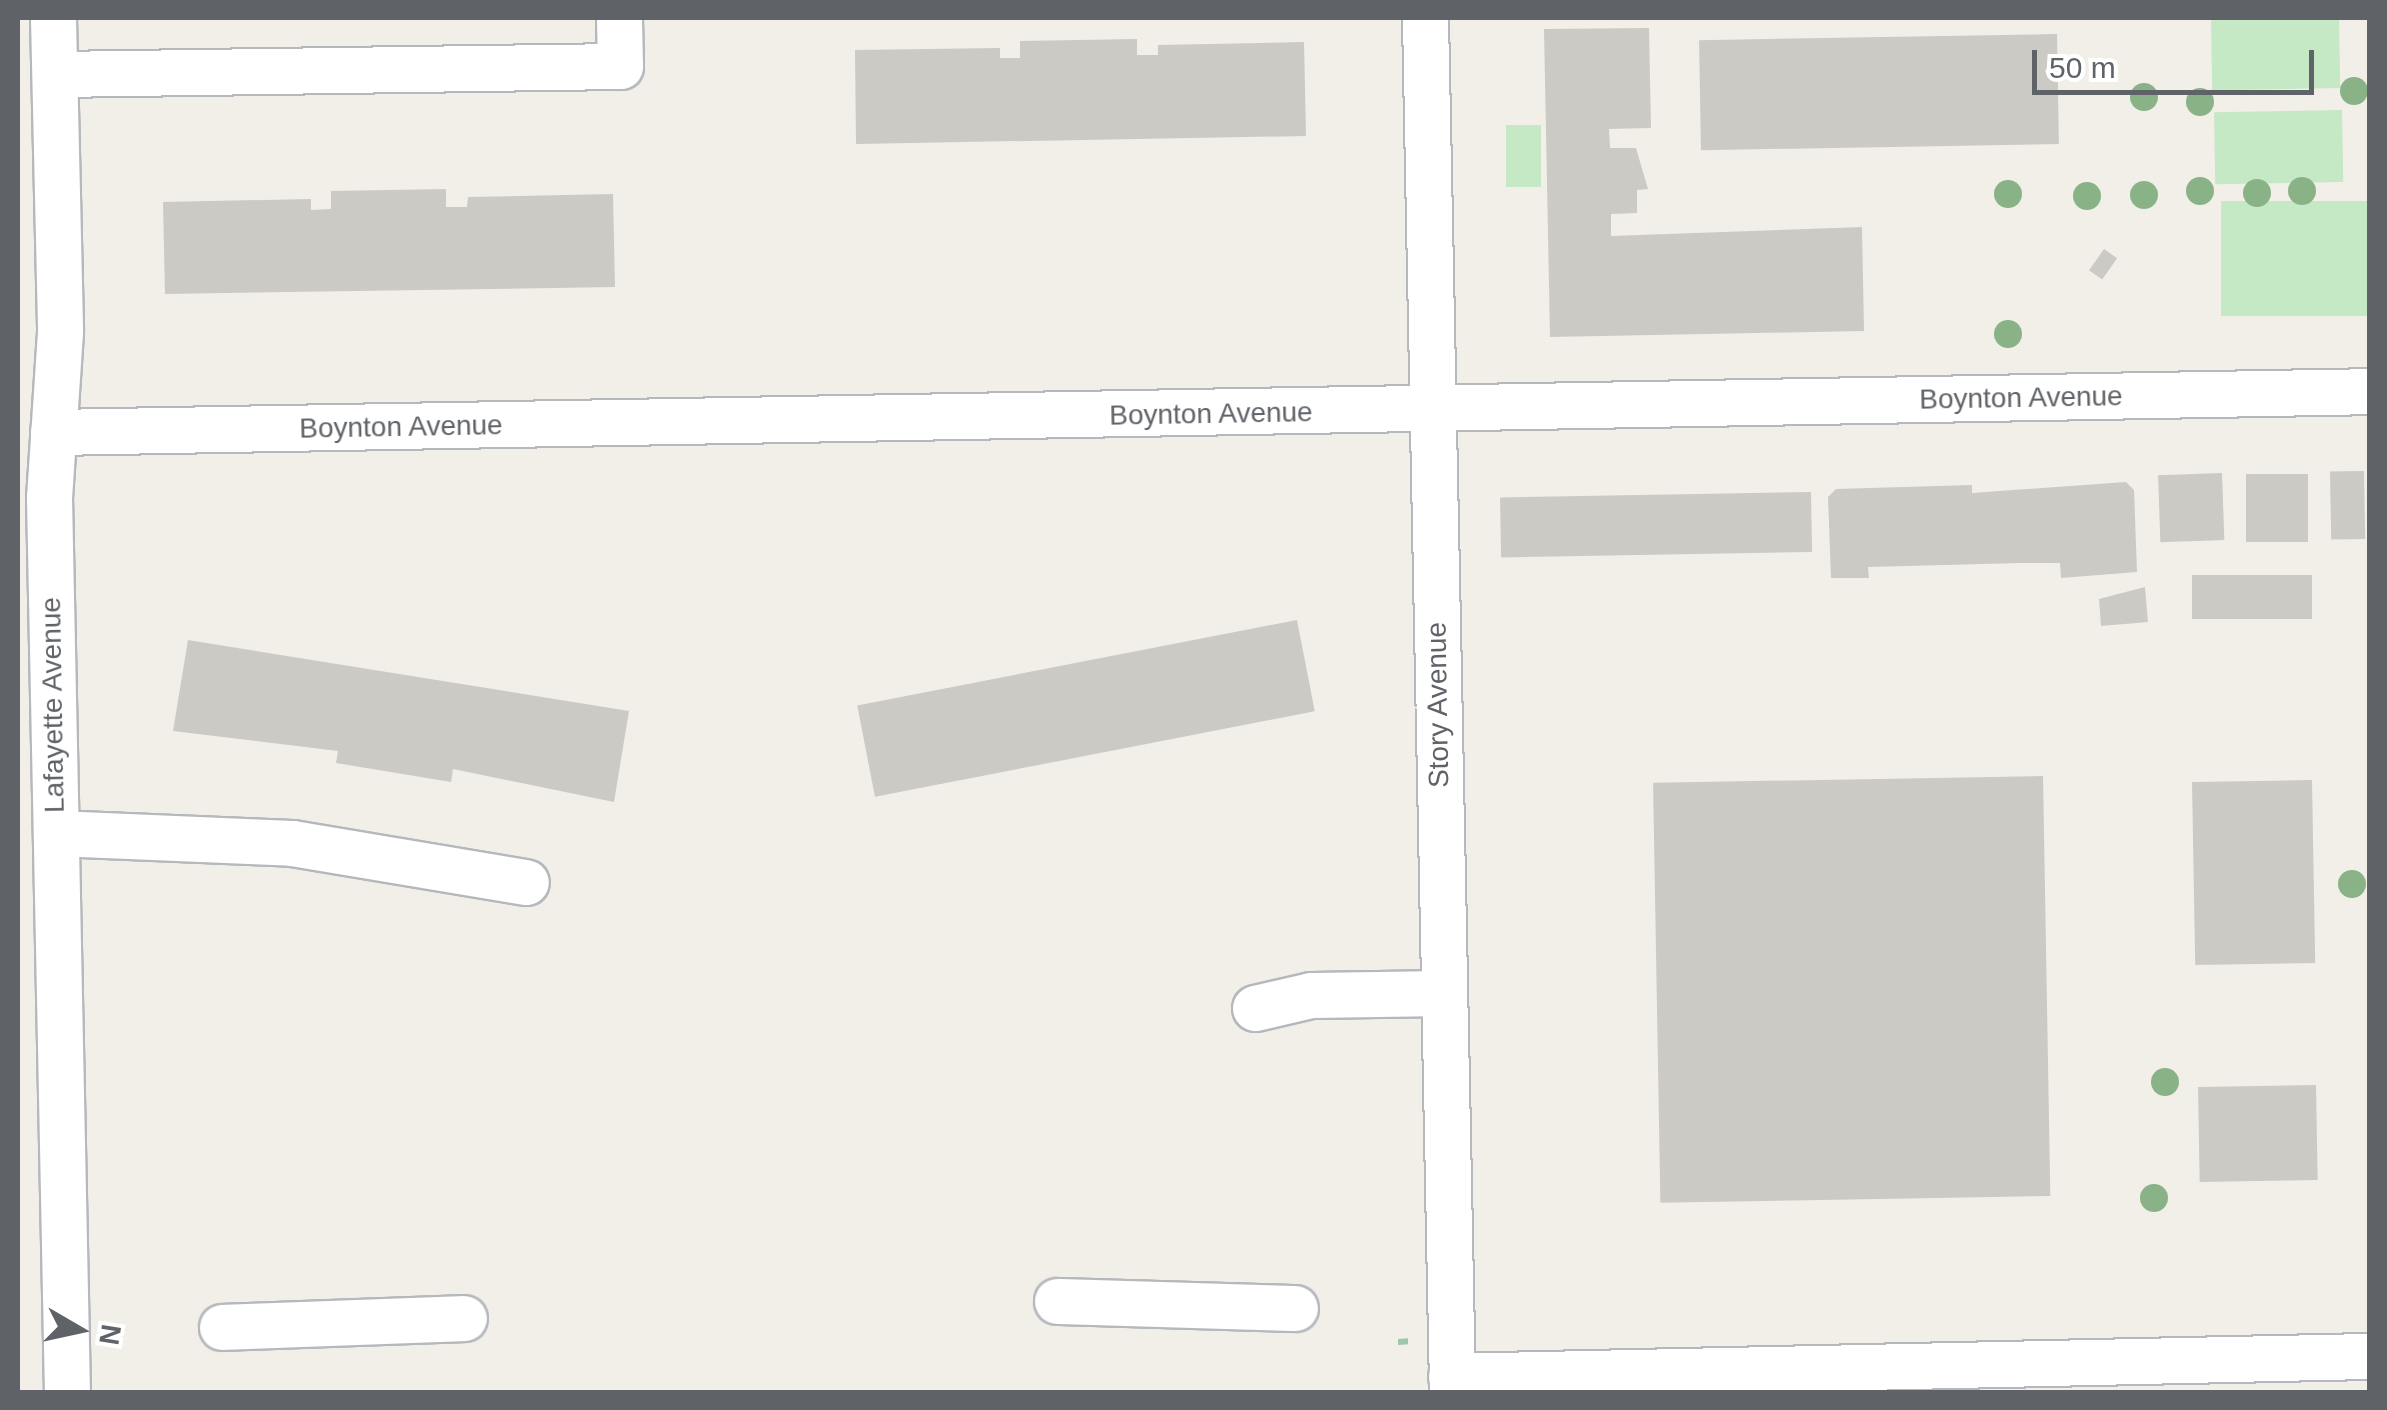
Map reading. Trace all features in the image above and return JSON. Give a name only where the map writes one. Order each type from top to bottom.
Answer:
[{"type":"street","name":"Lafayette Avenue","points":[[54,18],[52,432],[67,1392]]},
{"type":"street","points":[[54,74],[620,66],[619,18]]},
{"type":"street","name":"Story Avenue","points":[[1424,18],[1452,1384]]},
{"type":"street","name":"Boynton Avenue","points":[[52,432],[2370,391]]},
{"type":"street","points":[[56,833],[292,843],[526,882]]},
{"type":"street","points":[[1255,1008],[1311,995],[1444,992]]},
{"type":"street","points":[[1058,1301],[1295,1308]]},
{"type":"street","points":[[222,1327],[464,1318]]},
{"type":"street","points":[[1452,1384],[2370,1356]]},
{"type":"path","points":[[1398,1342],[1413,1342]]},
{"type":"green space","points":[[2339,18],[2340,88],[2212,90],[2211,20]]},
{"type":"green space","points":[[2342,110],[2343,182],[2215,184],[2214,112]]},
{"type":"green space","points":[[1506,125],[1541,125],[1541,187],[1506,187]]},
{"type":"green space","points":[[2221,201],[2369,201],[2369,316],[2221,316]]},
{"type":"building","points":[[1649,28],[1651,128],[1609,129],[1610,148],[1636,148],[1648,189],[1637,190],[1637,213],[1611,214],[1611,236],[1862,227],[1864,331],[1550,337],[1544,29]]},
{"type":"building","points":[[2057,34],[2059,144],[1701,150],[1699,40]]},
{"type":"building","points":[[1137,39],[1137,55],[1158,55],[1158,45],[1304,42],[1306,136],[856,144],[855,50],[1000,48],[1000,58],[1020,58],[1020,41]]},
{"type":"building","points":[[446,189],[446,207],[467,207],[468,197],[613,194],[615,287],[165,294],[163,202],[311,199],[311,210],[331,209],[331,191]]},
{"type":"building","points":[[2104,249],[2117,258],[2102,279],[2089,270]]},
{"type":"building","points":[[2364,471],[2365,539],[2331,540],[2330,472]]},
{"type":"building","points":[[2222,473],[2224,540],[2160,542],[2158,475]]},
{"type":"building","points":[[2246,474],[2308,474],[2308,542],[2246,542]]},
{"type":"building","points":[[2126,482],[2134,490],[2137,572],[2061,578],[2060,563],[2021,563],[1868,567],[1869,578],[1831,578],[1828,497],[1836,489],[1972,485],[1972,493]]},
{"type":"building","points":[[1811,492],[1812,552],[1501,557],[1500,497]]},
{"type":"building","points":[[2192,575],[2312,575],[2312,619],[2192,619]]},
{"type":"building","points":[[2145,587],[2148,622],[2101,626],[2099,599]]},
{"type":"building","points":[[1297,620],[1315,711],[875,797],[857,705]]},
{"type":"building","points":[[188,640],[629,711],[614,802],[453,769],[451,782],[336,763],[338,751],[173,731]]},
{"type":"building","points":[[2043,776],[2050,1196],[1660,1203],[1653,783]]},
{"type":"building","points":[[2312,780],[2315,963],[2195,965],[2192,782]]},
{"type":"building","points":[[2316,1085],[2318,1180],[2200,1182],[2198,1087]]}]
